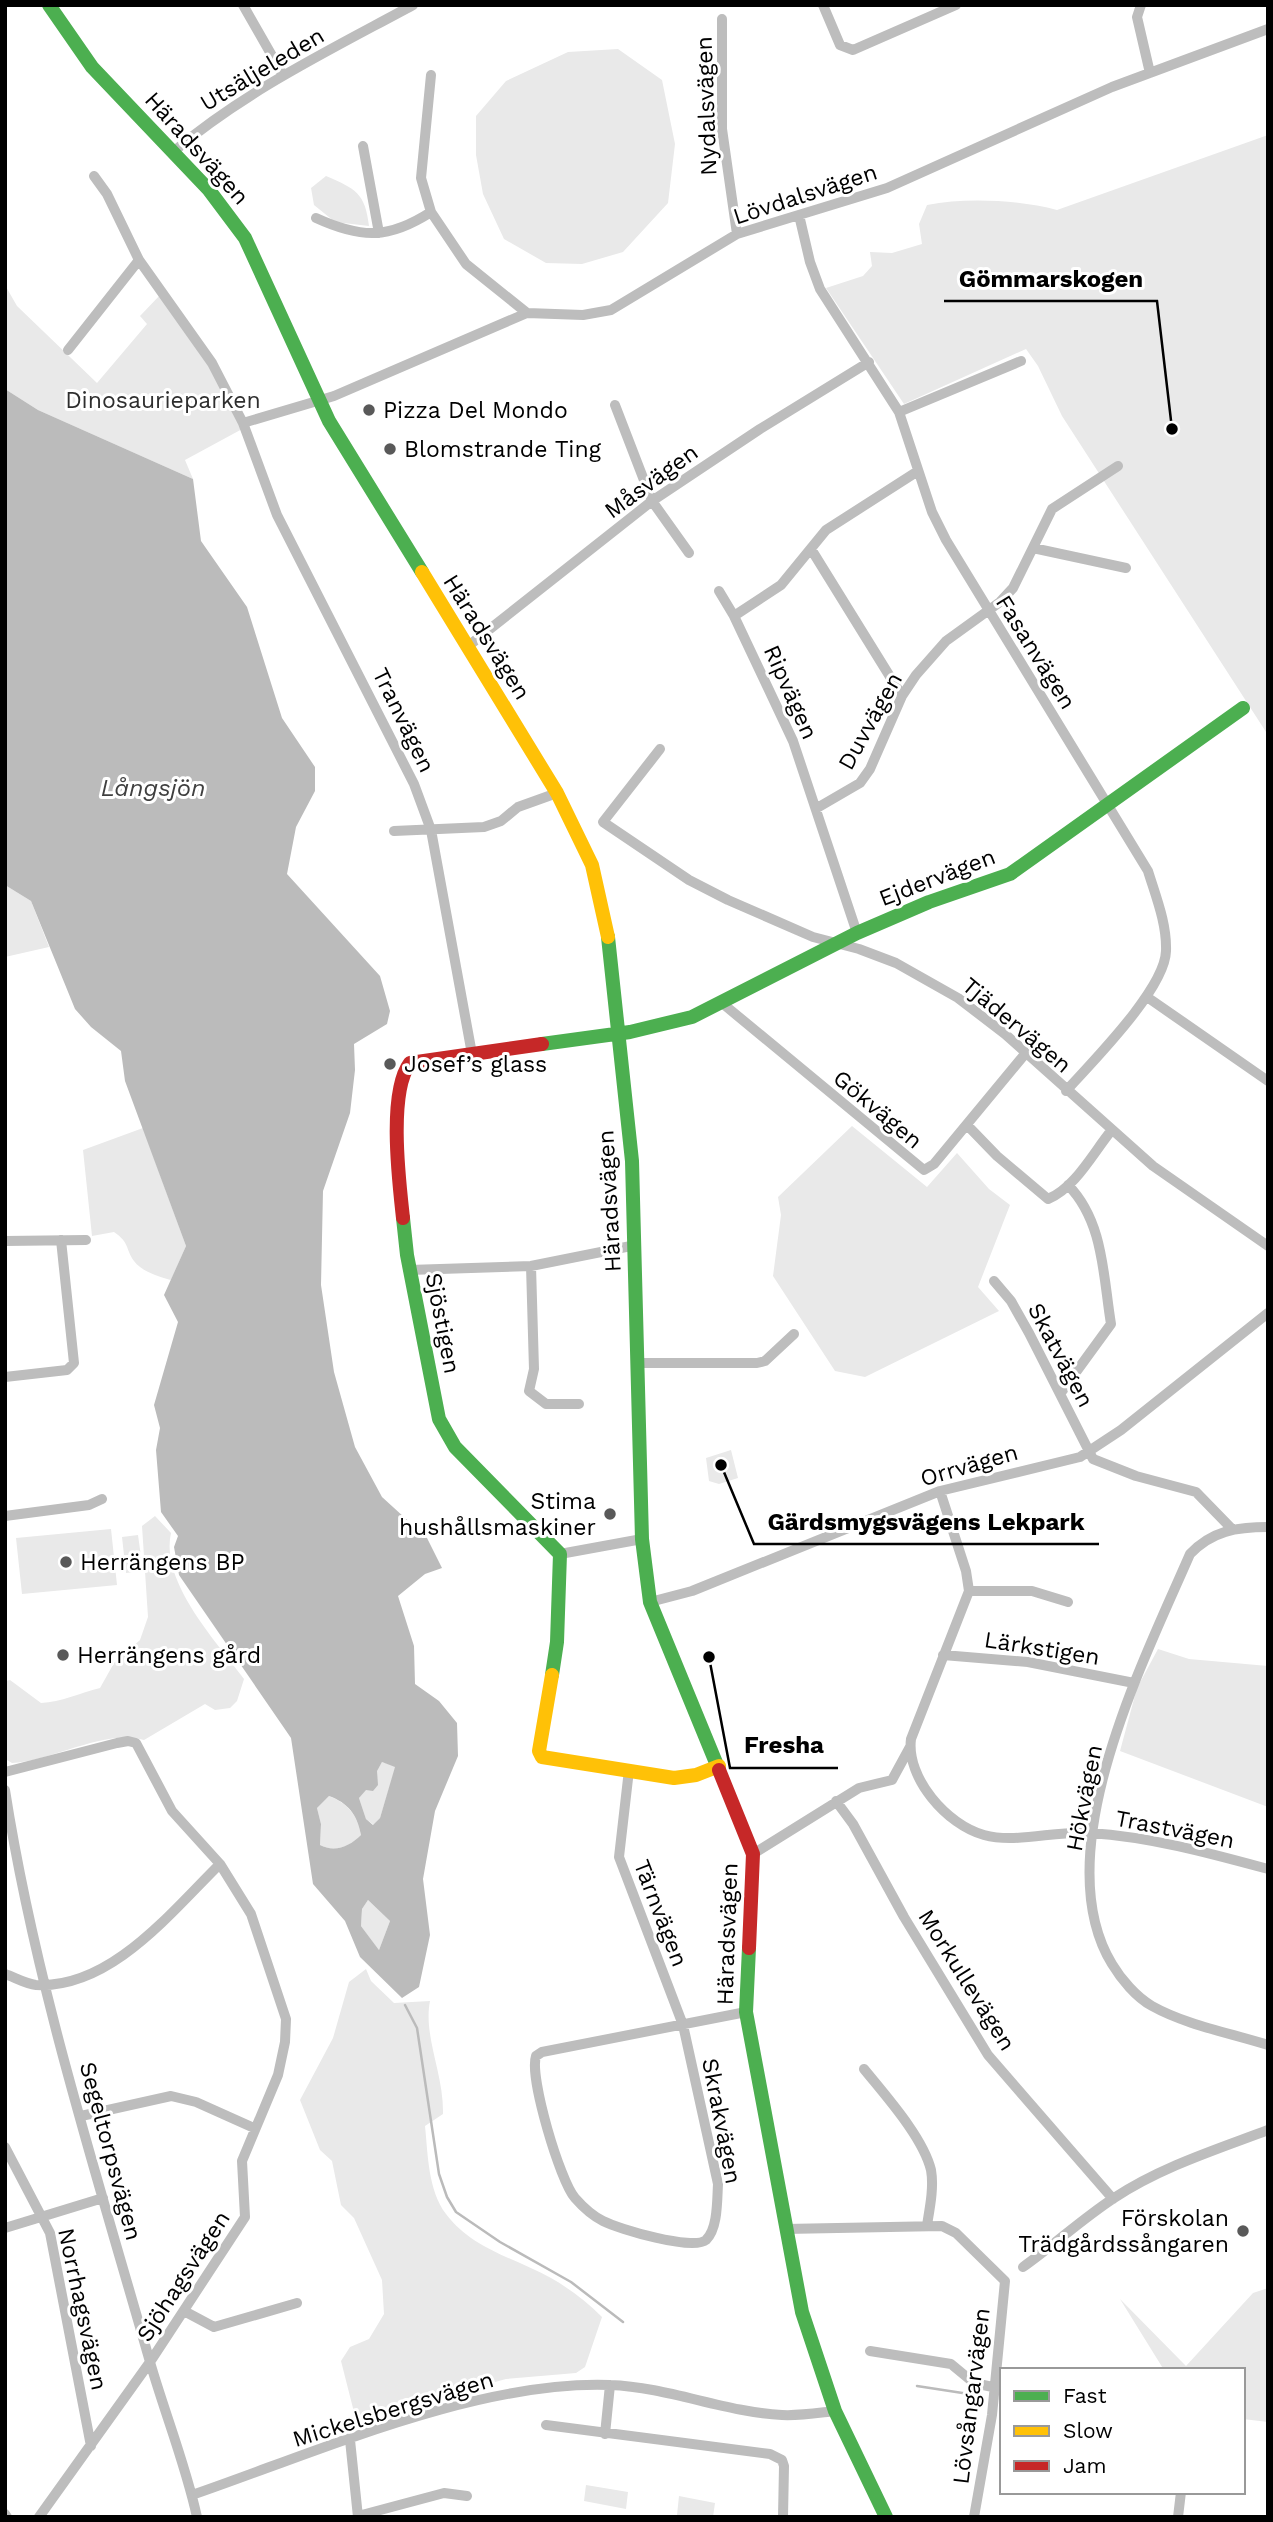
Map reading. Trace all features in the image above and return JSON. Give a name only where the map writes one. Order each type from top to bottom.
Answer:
[{"type":"street","name":"Häradsvägen","points":[[49,5],[92,67],[223,206],[245,238],[318,400],[557,793],[592,864],[601,892],[632,1161],[642,1539],[650,1602],[753,1854],[746,2012],[802,2312],[835,2411],[887,2517]]},
{"type":"street","points":[[243,5],[283,75]]},
{"type":"street","name":"Utsäljeleden","points":[[173,152],[213,118],[283,75],[413,5]]},
{"type":"street","points":[[823,5],[839,45],[853,50],[956,5]]},
{"type":"street","points":[[1141,5],[1137,18],[1150,73]]},
{"type":"street","name":"Nydalsvägen","points":[[722,19],[722,129],[737,234]]},
{"type":"street","name":"Lövdalsvägen","points":[[318,400],[334,396],[527,313],[583,315],[611,310],[737,234],[887,188],[1150,73],[1268,29]]},
{"type":"street","points":[[431,75],[421,178],[431,212],[466,264],[527,313]]},
{"type":"street","points":[[363,146],[379,233]]},
{"type":"street","name":"Tranvägen","points":[[94,176],[107,194],[139,260],[212,363],[243,423],[277,515],[409,772],[431,830],[472,1054]]},
{"type":"street","points":[[316,218],[349,230],[379,233],[408,227],[431,212]]},
{"type":"street","name":"Fasanvägen","points":[[799,215],[810,262],[820,289],[899,412],[918,471],[946,540],[1148,871],[1161,912],[1165,961],[1147,997],[1066,1091]]},
{"type":"street","points":[[68,350],[139,260]]},
{"type":"street","points":[[899,412],[1021,361]]},
{"type":"street","name":"Måsvägen","points":[[467,647],[652,501],[760,429],[869,362]]},
{"type":"street","points":[[243,423],[318,400]]},
{"type":"street","points":[[615,405],[652,501],[689,553]]},
{"type":"street","name":"Duvvägen","points":[[817,808],[860,783],[870,769],[902,696],[946,641],[988,611],[1013,588],[1045,518],[1052,509],[1118,466]]},
{"type":"street","points":[[734,615],[781,585],[836,523],[918,471]]},
{"type":"street","points":[[1033,548],[1126,568]]},
{"type":"street","points":[[811,549],[902,696]]},
{"type":"street","name":"Ripvägen","points":[[719,592],[734,615],[793,741],[857,933]]},
{"type":"street","name":"Ejdervägen","points":[[619,1031],[681,1021],[722,1003],[857,933],[929,902],[1010,874],[1243,708]]},
{"type":"street","name":"Tjädervägen","points":[[660,749],[603,822],[689,880],[813,937],[883,958],[929,981],[974,1009],[1111,1131],[1178,1185],[1268,1246]]},
{"type":"street","points":[[394,831],[484,827],[501,821],[518,807],[557,793]]},
{"type":"street","points":[[1147,997],[1268,1080]]},
{"type":"street","name":"Gökvägen","points":[[722,1003],[917,1167],[929,1169],[1025,1054]]},
{"type":"street","name":"Sjöstigen","points":[[560,1554],[445,1433],[434,1398],[409,1270],[397,1156],[401,1076],[410,1063],[418,1060],[619,1031]]},
{"type":"street","points":[[967,1125],[1048,1199],[1059,1195],[1111,1131]]},
{"type":"street","points":[[1060,1394],[1111,1324],[1096,1229],[1089,1212],[1068,1185]]},
{"type":"street","points":[[5,1377],[67,1370],[74,1363],[61,1240]]},
{"type":"street","points":[[5,1241],[86,1240]]},
{"type":"street","points":[[409,1270],[531,1266],[636,1245]]},
{"type":"street","points":[[531,1266],[534,1369],[529,1391],[546,1405],[579,1404]]},
{"type":"street","name":"Skatvägen","points":[[994,1281],[1011,1301],[1090,1449]]},
{"type":"street","name":"Orrvägen","points":[[650,1602],[692,1591],[940,1491],[1080,1457],[1121,1430],[1268,1314]]},
{"type":"street","points":[[639,1363],[757,1363],[765,1361],[794,1334]]},
{"type":"street","points":[[1090,1449],[1093,1458],[1099,1463],[1196,1492],[1232,1529]]},
{"type":"street","points":[[753,1854],[859,1788],[892,1780],[910,1747],[914,1730],[969,1591],[966,1571],[940,1491]]},
{"type":"street","points":[[5,1516],[89,1505],[102,1499]]},
{"type":"street","name":"Hökvägen","points":[[1268,1527],[1232,1529],[1204,1539],[1190,1554],[1134,1683],[1117,1730],[1092,1833],[1089,1881],[1092,1916],[1103,1949],[1120,1978],[1150,2006],[1268,2045]]},
{"type":"street","points":[[642,1539],[560,1554],[557,1642],[539,1751],[542,1757],[674,1778],[696,1775],[719,1766]]},
{"type":"street","points":[[969,1591],[1032,1591],[1068,1602]]},
{"type":"street","name":"Lärkstigen","points":[[943,1655],[1028,1662],[1134,1683]]},
{"type":"street","name":"Sjöhagsvägen","points":[[5,1772],[117,1743],[128,1741],[136,1744],[172,1811],[220,1864],[251,1914],[286,2019],[285,2042],[278,2075],[242,2161],[245,2217],[150,2362],[39,2517]]},
{"type":"street","name":"Trastvägen","points":[[910,1747],[925,1790],[950,1816],[984,1835],[1006,1837],[1092,1833],[1194,1849],[1268,1869]]},
{"type":"street","name":"Tärnvägen","points":[[629,1770],[619,1857],[683,2025]]},
{"type":"street","name":"Segeltorpsvägen","points":[[5,1790],[19,1877],[81,2116],[197,2517]]},
{"type":"street","name":"Morkullevägen","points":[[836,1801],[853,1824],[904,1917],[988,2055],[1113,2199]]},
{"type":"street","points":[[5,1974],[35,1985],[106,1968],[121,1958],[220,1864]]},
{"type":"street","name":"Skrakvägen","points":[[683,2025],[718,2184],[710,2235],[699,2244],[690,2245],[601,2220],[572,2195],[536,2091],[535,2061],[542,2052],[746,2012]]},
{"type":"street","points":[[786,2229],[927,2225],[931,2197],[930,2170],[916,2139],[864,2069]]},
{"type":"street","points":[[81,2116],[171,2096],[196,2102],[254,2128]]},
{"type":"street","points":[[1023,2267],[1113,2199],[1176,2165],[1268,2130]]},
{"type":"street","name":"Norrhagsvägen","points":[[5,2147],[50,2233],[91,2446]]},
{"type":"street","points":[[5,2228],[103,2198]]},
{"type":"street","name":"Lövsångarvägen","points":[[927,2225],[942,2226],[956,2233],[1005,2281],[998,2388],[974,2517]]},
{"type":"street","points":[[184,2311],[214,2327],[297,2303]]},
{"type":"street","points":[[870,2351],[951,2364],[974,2383],[998,2388]]},
{"type":"street","points":[[605,2434],[610,2385]]},
{"type":"street","name":"Mickelsbergsvägen","points":[[192,2496],[350,2440],[488,2398],[539,2388],[610,2385],[653,2389],[781,2415],[835,2411]]},
{"type":"street","points":[[546,2425],[741,2449],[778,2457],[784,2466],[783,2517]]},
{"type":"street","points":[[350,2440],[358,2516],[444,2493],[467,2496]]},
{"type":"street","points":[[1178,2517],[1181,2494]]},
{"type":"green space","points":[[618,49],[662,80],[675,144],[668,203],[623,252],[582,264],[546,263],[504,239],[483,194],[476,155],[476,116],[506,81],[568,52]]},
{"type":"green space","points":[[1268,135],[1268,735],[1062,416],[1038,366],[1026,349],[904,404],[826,288],[863,276],[872,266],[870,252],[892,253],[922,244],[919,224],[927,205],[992,201],[1057,210]]},
{"type":"green space","points":[[326,176],[352,189],[362,199],[369,226],[335,222],[314,205],[311,188]]},
{"type":"green space","name":"Dinosaurieparken","points":[[5,285],[17,306],[97,383],[147,324],[140,316],[161,294],[212,363],[244,428],[185,460],[193,479],[38,410],[5,389]]},
{"type":"green space","points":[[5,885],[31,901],[49,947],[5,957]]},
{"type":"green space","points":[[852,1126],[927,1187],[957,1153],[989,1189],[1010,1205],[978,1287],[999,1311],[865,1377],[835,1371],[773,1276],[781,1215],[778,1197]]},
{"type":"green space","points":[[143,1128],[186,1246],[171,1280],[137,1265],[125,1243],[114,1232],[92,1236],[83,1150]]},
{"type":"green space","points":[[731,1450],[738,1478],[719,1484],[709,1481],[706,1458]]},
{"type":"green space","points":[[155,1516],[171,1533],[170,1552],[182,1591],[206,1629],[244,1679],[237,1701],[230,1708],[215,1710],[205,1704],[144,1740],[113,1738],[12,1763],[7,1760],[5,1749],[5,1681],[10,1680],[41,1703],[100,1688],[114,1663],[140,1640],[148,1617],[142,1526]]},
{"type":"green space","name":"Herrängens BP","points":[[111,1529],[117,1585],[22,1594],[16,1538]]},
{"type":"green space","points":[[138,1535],[143,1571],[126,1573],[122,1537]]},
{"type":"green space","points":[[1158,1649],[1189,1659],[1268,1666],[1268,1807],[1120,1751],[1137,1688]]},
{"type":"green space","points":[[382,1762],[396,1766],[380,1818],[374,1825],[366,1819],[359,1798]]},
{"type":"green space","points":[[329,1796],[351,1811],[361,1835],[347,1845],[337,1848],[320,1845],[321,1824],[317,1808]]},
{"type":"green space","points":[[368,1900],[390,1921],[379,1950],[361,1926],[362,1909]]},
{"type":"green space","points":[[366,1969],[371,1981],[394,2003],[430,2001],[429,2028],[443,2114],[425,2126],[432,2183],[446,2214],[468,2236],[558,2282],[602,2317],[585,2367],[576,2373],[506,2379],[356,2420],[341,2361],[350,2347],[369,2339],[384,2314],[382,2280],[354,2218],[341,2205],[332,2161],[320,2150],[300,2100],[333,2038],[349,1982]]},
{"type":"green space","points":[[1268,2288],[1268,2422],[1245,2419],[1245,2368],[1163,2368],[1120,2299],[1186,2366],[1253,2293]]},
{"type":"green space","points":[[586,2485],[628,2492],[626,2509],[584,2501]]},
{"type":"green space","points":[[679,2496],[715,2503],[713,2517],[677,2515]]},
{"type":"water","name":"Långsjön","points":[[5,389],[38,410],[193,479],[201,541],[247,607],[282,718],[315,767],[315,791],[296,827],[287,874],[380,976],[390,1011],[387,1024],[354,1044],[355,1070],[350,1113],[323,1191],[321,1285],[334,1372],[355,1447],[382,1497],[427,1538],[442,1568],[425,1574],[398,1596],[414,1646],[415,1684],[439,1701],[457,1723],[458,1756],[435,1811],[423,1879],[430,1935],[419,1987],[402,1998],[360,1957],[345,1921],[313,1884],[291,1738],[179,1575],[174,1547],[178,1536],[161,1512],[156,1450],[160,1428],[154,1405],[178,1322],[164,1295],[186,1246],[125,1081],[121,1051],[91,1027],[75,1009],[31,901],[5,885]],"holes":[[[382,1762],[395,1767],[380,1818],[373,1825],[366,1819],[359,1798],[366,1790],[373,1791],[378,1785],[377,1771]],[[329,1796],[341,1802],[351,1810],[361,1835],[342,1847],[320,1845],[321,1824],[317,1808]],[[368,1900],[390,1921],[379,1950],[361,1926],[362,1909]]]},
{"type":"waterway","points":[[405,2005],[417,2028],[439,2174],[456,2212],[500,2242],[571,2282],[623,2322]]},
{"type":"waterway","points":[[917,2386],[982,2396]]},
{"type":"traffic: fast","points":[[49,5],[92,67],[209,190],[245,238],[329,421],[422,572]]},
{"type":"traffic: fast","points":[[542,1044],[630,1032],[692,1017],[857,933],[929,902],[1010,874],[1243,708]]},
{"type":"traffic: fast","points":[[608,937],[632,1161],[642,1539],[650,1602],[719,1770]]},
{"type":"traffic: fast","points":[[403,1218],[407,1255],[439,1419],[455,1447],[560,1554],[557,1642],[552,1675]]},
{"type":"traffic: fast","points":[[749,1948],[746,2012],[802,2312],[835,2411],[886,2517]]},
{"type":"traffic: slow","points":[[422,572],[557,793],[592,865],[608,937]]},
{"type":"traffic: slow","points":[[552,1675],[539,1751],[542,1757],[674,1778],[696,1775],[719,1766]]},
{"type":"traffic: jam","points":[[403,1218],[397,1115],[403,1076],[410,1063],[542,1044]]},
{"type":"traffic: jam","points":[[719,1770],[753,1854],[749,1948]]},
{"type":"place","name":"Pizza Del Mondo","points":[[369,410]]},
{"type":"place","name":"Gömmarskogen","points":[[1172,429]]},
{"type":"place","name":"Blomstrande Ting","points":[[390,449]]},
{"type":"place","name":"Josef’s glass","points":[[390,1064]]},
{"type":"place","name":"Gärdsmygsvägens Lekpark","points":[[721,1465]]},
{"type":"place","name":"Stima hushållsmaskiner","points":[[610,1514]]},
{"type":"place","name":"Herrängens BP","points":[[66,1562]]},
{"type":"place","name":"Herrängens gård","points":[[63,1655]]},
{"type":"place","name":"Fresha","points":[[709,1657]]},
{"type":"place","name":"Förskolan Trädgårdssångaren","points":[[1243,2231]]}]
